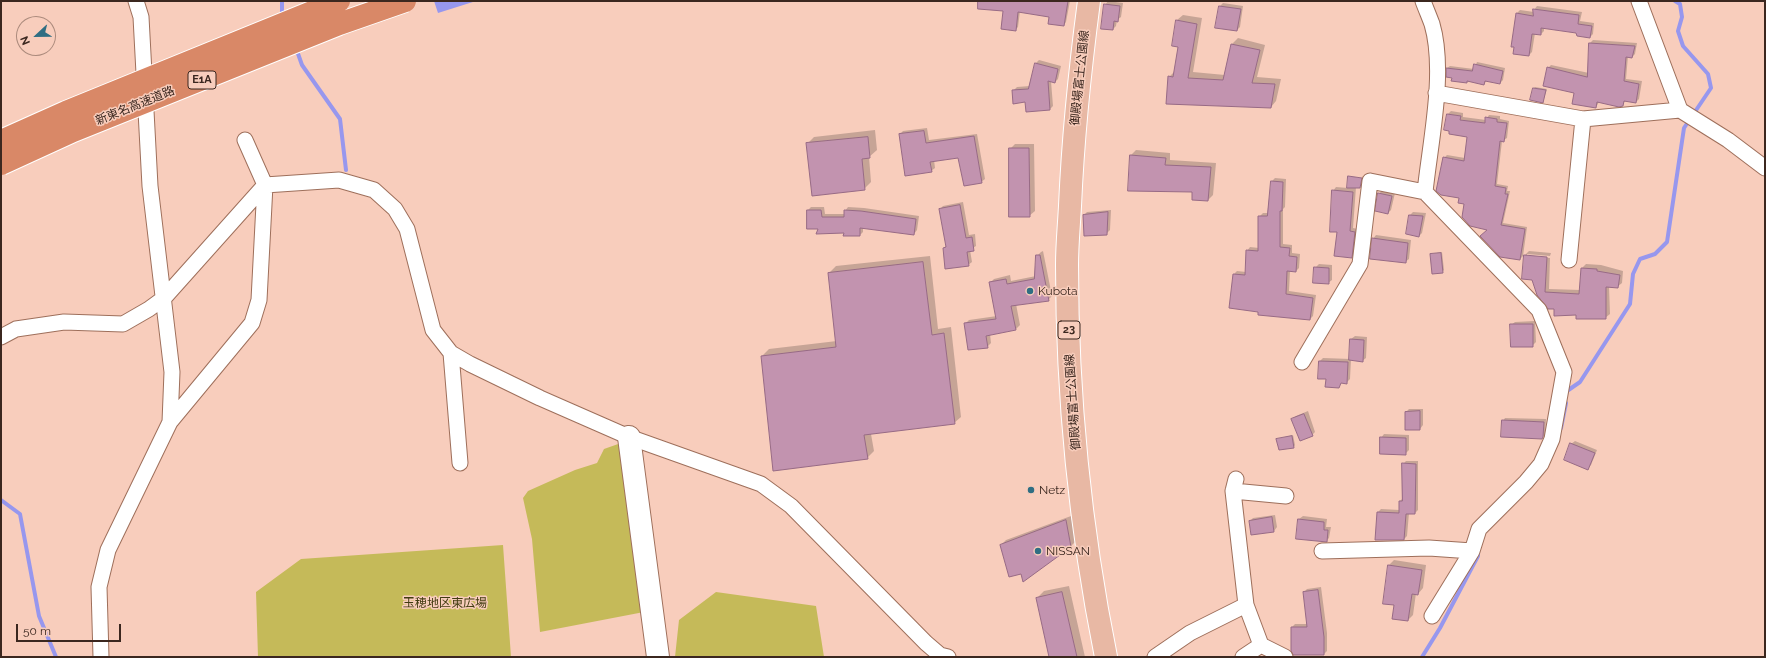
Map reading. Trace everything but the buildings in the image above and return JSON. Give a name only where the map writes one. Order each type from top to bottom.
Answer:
[{"type":"highway","name":"新東名高速道路","points":[[1,141],[73,109],[339,1]]},
{"type":"highway","name":"新東名高速道路","points":[[1,164],[81,128],[339,24],[406,1]]},
{"type":"main road","name":"御殿場富士公園線","points":[[1089,1],[1072,153],[1067,264],[1070,371],[1075,449],[1095,600],[1106,657]]},
{"type":"street","points":[[136,1],[141,16],[150,186],[172,372],[170,422]]},
{"type":"street","points":[[1423,1],[1432,25],[1437,56],[1436,93],[1425,192]]},
{"type":"street","points":[[1639,1],[1681,111]]},
{"type":"street","points":[[1436,93],[1583,119],[1681,111],[1728,140],[1765,168]]},
{"type":"street","points":[[1569,260],[1583,119]]},
{"type":"street","points":[[101,657],[99,587],[108,550],[170,422],[252,323],[259,300],[265,185],[245,140]]},
{"type":"street","points":[[1,337],[16,329],[64,322],[123,324],[149,309],[164,298],[265,185],[339,180],[374,190],[396,209],[407,229],[433,330],[451,353],[533,395],[629,436],[761,484],[791,506],[926,643],[940,655],[948,657]]},
{"type":"street","points":[[1302,362],[1360,264],[1370,181],[1425,192],[1539,310],[1564,372],[1552,439],[1541,464],[1526,482],[1479,529],[1472,551],[1432,616]]},
{"type":"street","points":[[451,353],[460,463]]},
{"type":"street","points":[[629,436],[658,657]]},
{"type":"street","points":[[1285,657],[1261,645],[1246,605],[1234,485],[1286,496]]},
{"type":"street","points":[[1322,551],[1429,548],[1472,551]]},
{"type":"street","points":[[1155,657],[1190,633],[1246,605]]},
{"type":"street","points":[[1243,657],[1261,645]]},
{"type":"green space","points":[[621,443],[644,612],[540,632],[532,539],[523,498],[528,491],[575,470],[597,463],[604,449]]},
{"type":"green space","name":"玉穂地区東広場","points":[[503,545],[511,657],[258,657],[256,592],[301,559]]},
{"type":"green space","points":[[716,592],[816,606],[824,657],[675,657],[679,620]]},
{"type":"water","points":[[434,1],[476,1],[438,13]]},
{"type":"waterway","points":[[282,1],[282,12],[284,17]]},
{"type":"waterway","points":[[1566,394],[1567,391],[1580,382],[1630,304],[1633,274],[1640,259],[1655,254],[1667,242],[1684,128],[1711,88],[1708,74],[1683,46],[1678,31],[1682,17],[1680,4],[1675,1]]},
{"type":"waterway","points":[[296,48],[302,65],[340,119],[346,170]]},
{"type":"waterway","points":[[1561,428],[1566,403]]},
{"type":"waterway","points":[[1,500],[20,514],[39,616],[56,657]]},
{"type":"waterway","points":[[1422,657],[1440,628],[1478,556],[1478,550]]},
{"type":"place","name":"Kubota","points":[[1030,291]]},
{"type":"place","name":"Netz","points":[[1031,490]]},
{"type":"place","name":"NISSAN","points":[[1038,551]]}]
